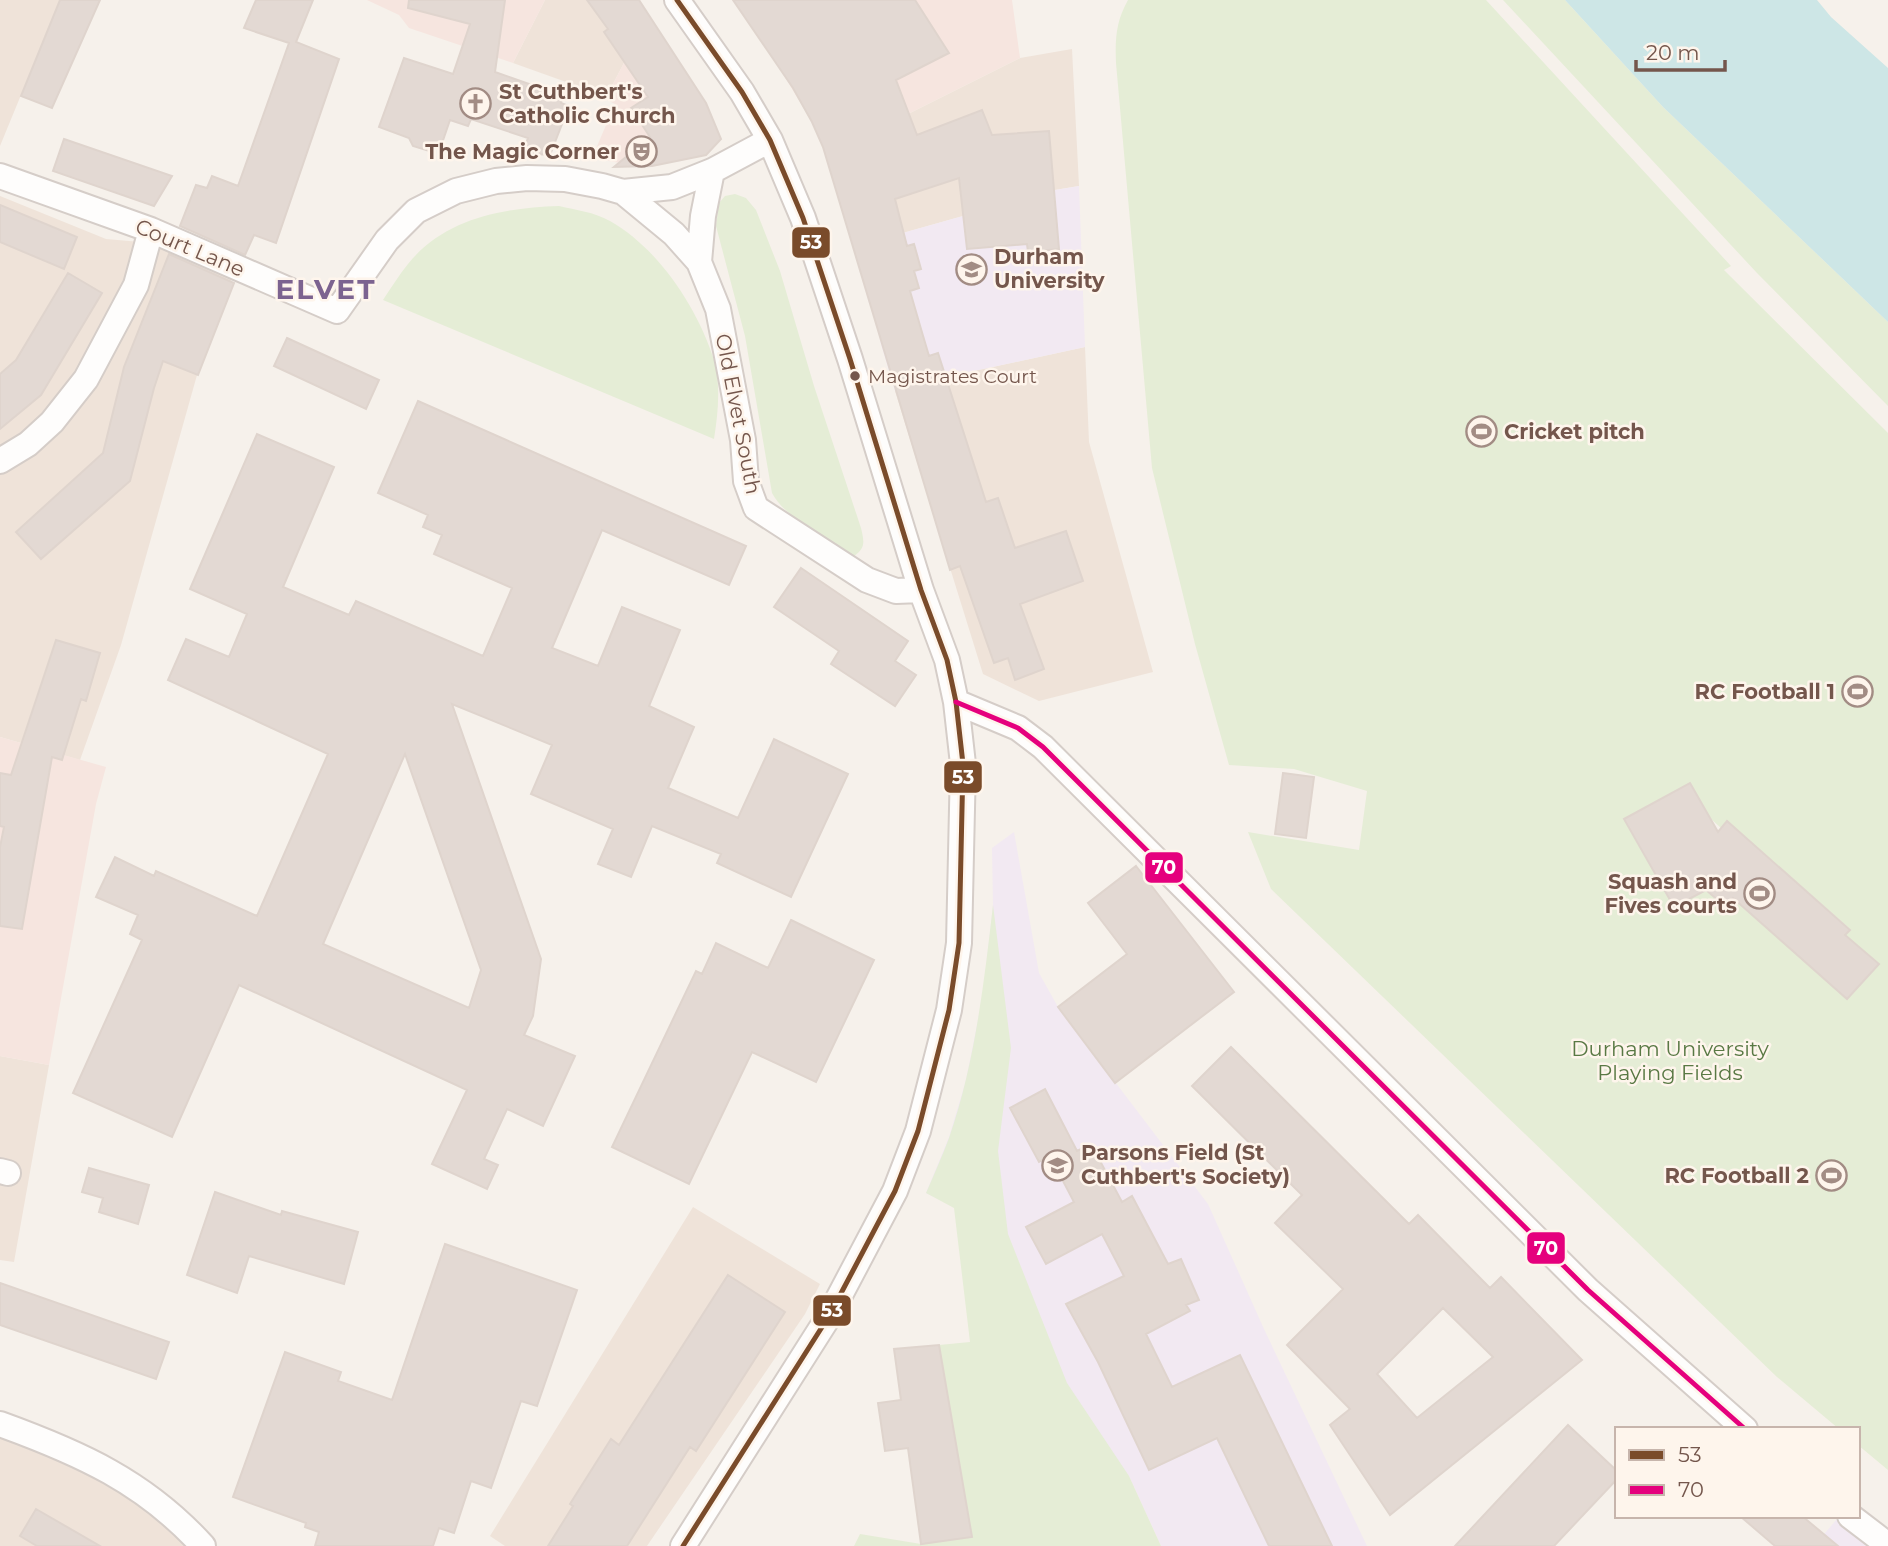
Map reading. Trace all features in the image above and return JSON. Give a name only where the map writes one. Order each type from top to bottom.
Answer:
[{"type":"street","points":[[677,0],[742,92],[770,140],[803,218],[921,590],[947,660],[956,702],[963,764],[959,943],[949,1010],[918,1131],[895,1191],[829,1316],[683,1546]]},
{"type":"street","name":"Old Elvet South","points":[[416,211],[456,191],[496,181],[527,178],[565,179],[623,192],[672,187],[712,171],[770,140]]},
{"type":"street","name":"Old Elvet South","points":[[699,262],[712,171]]},
{"type":"street","name":"Court Lane","points":[[0,176],[151,230],[337,311],[387,240],[416,211]]},
{"type":"street","name":"Old Elvet South","points":[[623,192],[674,234],[699,262],[720,322],[743,440],[746,481],[756,508],[867,580],[896,591],[921,590]]},
{"type":"street","points":[[0,460],[28,443],[51,422],[86,379],[136,285],[151,230]]},
{"type":"street","points":[[956,702],[1018,728],[1043,747],[1588,1290],[1743,1427]]},
{"type":"street","points":[[0,1424],[50,1442],[110,1471],[150,1496],[183,1524],[203,1546]]},
{"type":"street","points":[[1853,1518],[1888,1545]]},
{"type":"shaded area","points":[[0,0],[60,0],[0,146]]},
{"type":"shaded area","points":[[367,0],[545,0],[513,63],[409,28],[399,15]]},
{"type":"shaded area","points":[[545,0],[638,0],[625,61],[605,99],[513,63]]},
{"type":"shaded area","points":[[874,0],[1012,0],[1020,58],[898,119],[823,147],[812,122],[777,64]]},
{"type":"shaded area","points":[[654,24],[706,103],[721,139],[706,155],[652,166],[592,158],[615,104],[605,99],[625,61]]},
{"type":"shaded area","points":[[1072,49],[1079,186],[1055,190],[853,247],[823,147],[898,119],[1020,58]]},
{"type":"shaded area","name":"Durham University","points":[[1079,186],[1085,347],[946,377],[895,391],[880,341],[921,329],[910,291],[869,303],[853,247],[1055,190]]},
{"type":"shaded area","points":[[0,196],[106,239],[175,245],[235,270],[199,368],[121,645],[80,760],[0,737]]},
{"type":"shaded area","points":[[1085,347],[1089,442],[1153,672],[1039,701],[983,674],[895,391],[946,377]]},
{"type":"shaded area","points":[[0,737],[106,767],[96,804],[49,1065],[0,1056]]},
{"type":"shaded area","name":"Parsons Field (St Cuthbert's Society)","points":[[1014,832],[1039,973],[1058,1007],[1208,1204],[1367,1546],[1161,1546],[1129,1476],[1052,1379],[954,1207],[926,1193],[949,1137],[966,1080],[983,995],[993,905],[992,848]]},
{"type":"shaded area","points":[[0,1056],[49,1065],[14,1262],[0,1260]]},
{"type":"shaded area","points":[[693,1207],[820,1284],[805,1314],[647,1546],[505,1546],[490,1536]]},
{"type":"shaded area","points":[[0,1434],[91,1469],[159,1517],[192,1546],[0,1546]]},
{"type":"shaded area","points":[[1837,1519],[1874,1546],[1814,1546]]},
{"type":"green space","name":"Durham University Playing Fields","points":[[1128,0],[1486,0],[1731,266],[1724,270],[1888,433],[1888,1470],[1860,1447],[1860,1427],[1837,1427],[1777,1377],[1271,889],[1248,832],[1359,850],[1367,791],[1294,769],[1229,765],[1195,644],[1152,468],[1116,63],[1117,30]],"holes":[[[1690,784],[1710,818],[1721,828],[1727,821],[1850,929],[1845,935],[1878,964],[1847,999],[1733,898],[1706,890],[1674,907],[1624,819]]]},
{"type":"green space","points":[[1503,0],[1565,0],[1663,107],[1888,322],[1888,406],[1757,273]]},
{"type":"green space","points":[[735,194],[746,198],[756,210],[780,271],[814,386],[861,528],[863,544],[854,556],[797,520],[772,493],[745,336],[716,226],[719,203],[725,196]]},
{"type":"green space","points":[[559,206],[604,218],[628,233],[660,263],[687,300],[707,340],[716,370],[718,410],[714,439],[383,300],[423,248],[457,226],[496,213]]},
{"type":"green space","points":[[993,905],[1011,1048],[998,1151],[1008,1234],[1067,1383],[1129,1476],[1161,1546],[854,1546],[860,1534],[921,1544],[972,1537],[939,1345],[970,1342],[954,1208],[926,1193],[949,1138],[966,1081],[982,993]]},
{"type":"water","points":[[1565,0],[1817,0],[1831,17],[1888,68],[1888,322],[1663,107]]},
{"type":"building","points":[[60,0],[100,0],[52,108],[21,96]]},
{"type":"building","points":[[256,0],[313,0],[296,42],[339,59],[276,243],[254,235],[245,255],[180,226],[196,185],[207,188],[212,176],[238,186],[289,43],[244,28]]},
{"type":"building","name":"St Cuthbert's Catholic Church","points":[[409,0],[505,0],[495,72],[563,96],[561,103],[569,106],[550,155],[522,153],[528,138],[471,119],[468,126],[450,120],[440,149],[434,147],[429,151],[413,146],[409,138],[379,127],[404,58],[453,74],[470,24],[408,8]]},
{"type":"building","points":[[587,0],[639,0],[706,103],[721,139],[706,155],[652,166],[614,167],[650,137],[631,108],[648,97],[604,32],[608,29]]},
{"type":"building","points":[[733,0],[915,0],[949,53],[896,80],[917,135],[982,110],[992,135],[1049,131],[1059,249],[1028,252],[1027,244],[967,249],[959,178],[895,199],[907,246],[914,244],[921,269],[914,271],[919,288],[910,291],[929,356],[938,353],[986,502],[998,498],[1015,548],[1066,531],[1083,581],[1020,604],[1044,669],[1015,680],[1008,658],[994,663],[960,566],[950,570],[823,147],[793,88]]},
{"type":"building","points":[[64,139],[172,176],[154,206],[53,171]]},
{"type":"building","points":[[0,205],[77,237],[64,269],[0,242]]},
{"type":"building","points":[[169,254],[234,283],[198,375],[163,361],[130,481],[41,559],[16,532],[103,453],[124,367]]},
{"type":"building","points":[[68,273],[102,293],[41,395],[0,429],[0,374],[16,360]]},
{"type":"building","points":[[287,338],[379,380],[366,409],[274,366]]},
{"type":"building","points":[[418,401],[746,546],[729,585],[602,530],[552,648],[598,666],[622,607],[680,630],[649,706],[694,727],[668,788],[738,818],[774,739],[848,774],[791,897],[717,863],[721,854],[652,826],[631,877],[598,864],[613,829],[531,794],[552,745],[452,704],[541,959],[533,1016],[524,1035],[575,1056],[543,1126],[507,1109],[484,1159],[498,1165],[487,1189],[432,1164],[467,1090],[239,985],[172,1137],[73,1093],[142,940],[130,934],[138,915],[96,897],[115,857],[154,876],[156,871],[257,916],[328,754],[168,680],[186,639],[229,657],[247,614],[190,589],[257,434],[334,467],[283,587],[349,615],[356,601],[483,656],[512,588],[434,554],[442,535],[423,527],[428,515],[378,493]],"holes":[[[405,754],[481,970],[469,1008],[323,944]]]},
{"type":"building","points":[[801,568],[908,641],[895,661],[916,675],[895,706],[831,664],[839,651],[774,607]]},
{"type":"building","points":[[56,640],[100,653],[86,701],[81,699],[62,760],[52,757],[22,929],[0,926],[0,847],[4,827],[0,826],[0,773],[11,775]]},
{"type":"building","points":[[1283,773],[1314,777],[1306,838],[1275,834]]},
{"type":"building","name":"Squash and Fives courts","points":[[1690,783],[1718,832],[1727,821],[1850,930],[1845,935],[1879,964],[1847,999],[1733,898],[1726,907],[1706,890],[1674,907],[1624,819]]},
{"type":"building","points":[[1136,866],[1234,992],[1115,1083],[1058,1007],[1127,954],[1088,903]]},
{"type":"building","points":[[791,920],[874,960],[816,1082],[752,1052],[689,1184],[612,1147],[696,971],[702,974],[716,943],[768,968]]},
{"type":"building","points":[[1231,1047],[1409,1224],[1418,1215],[1490,1288],[1501,1277],[1582,1360],[1390,1515],[1330,1425],[1350,1409],[1287,1345],[1343,1289],[1275,1223],[1302,1195],[1192,1086]],"holes":[[[1443,1308],[1493,1357],[1417,1418],[1377,1374]]]},
{"type":"building","points":[[1045,1089],[1077,1151],[1091,1144],[1122,1202],[1132,1196],[1168,1264],[1181,1259],[1199,1300],[1186,1305],[1190,1311],[1146,1334],[1172,1387],[1240,1355],[1332,1546],[1269,1546],[1217,1438],[1149,1470],[1098,1362],[1066,1304],[1124,1276],[1102,1234],[1046,1264],[1026,1227],[1074,1202],[1050,1156],[1039,1162],[1010,1108]]},
{"type":"building","points":[[89,1168],[149,1185],[138,1224],[99,1212],[103,1198],[82,1192]]},
{"type":"building","points":[[215,1192],[281,1215],[282,1211],[358,1232],[344,1284],[249,1256],[237,1293],[187,1275]]},
{"type":"building","points":[[445,1244],[577,1290],[537,1406],[521,1401],[491,1488],[471,1481],[454,1533],[439,1528],[433,1546],[315,1546],[319,1532],[305,1527],[306,1523],[233,1497],[285,1352],[341,1372],[338,1381],[392,1400]]},
{"type":"building","points":[[728,1275],[785,1312],[696,1451],[690,1447],[627,1546],[548,1546],[573,1506],[570,1504],[611,1439],[619,1445]]},
{"type":"building","points":[[0,1283],[169,1342],[156,1379],[0,1325]]},
{"type":"building","points":[[939,1345],[972,1537],[921,1544],[908,1448],[885,1451],[878,1403],[901,1400],[894,1349]]},
{"type":"building","points":[[1568,1425],[1615,1469],[1615,1481],[1554,1546],[1455,1546]]},
{"type":"building","points":[[36,1509],[100,1546],[37,1546],[20,1536]]},
{"type":"building","points":[[1742,1518],[1804,1518],[1838,1546],[1775,1546]]},
{"type":"transit line","name":"53","points":[[677,0],[742,92],[770,140],[803,218],[850,359],[921,590],[947,660],[956,702],[963,764],[959,943],[949,1010],[918,1131],[895,1191],[829,1316],[683,1546]]},
{"type":"transit line","name":"70","points":[[956,702],[1018,728],[1043,747],[1588,1290],[1743,1427]]},
{"type":"place","name":"St Cuthbert's Catholic Church","points":[[476,104]]},
{"type":"place","name":"The Magic Corner","points":[[642,152]]},
{"type":"place","name":"Durham University","points":[[971,269]]},
{"type":"place","name":"Magistrates Court","points":[[855,376]]},
{"type":"place","name":"Cricket pitch","points":[[1481,432]]},
{"type":"place","name":"RC Football 1","points":[[1858,692]]},
{"type":"place","name":"Squash and Fives courts","points":[[1760,894]]},
{"type":"place","name":"Parsons Field (St Cuthbert's Society)","points":[[1058,1165]]},
{"type":"place","name":"RC Football 2","points":[[1832,1176]]},
{"type":"district","name":"ELVET","points":[[326,289]]}]
